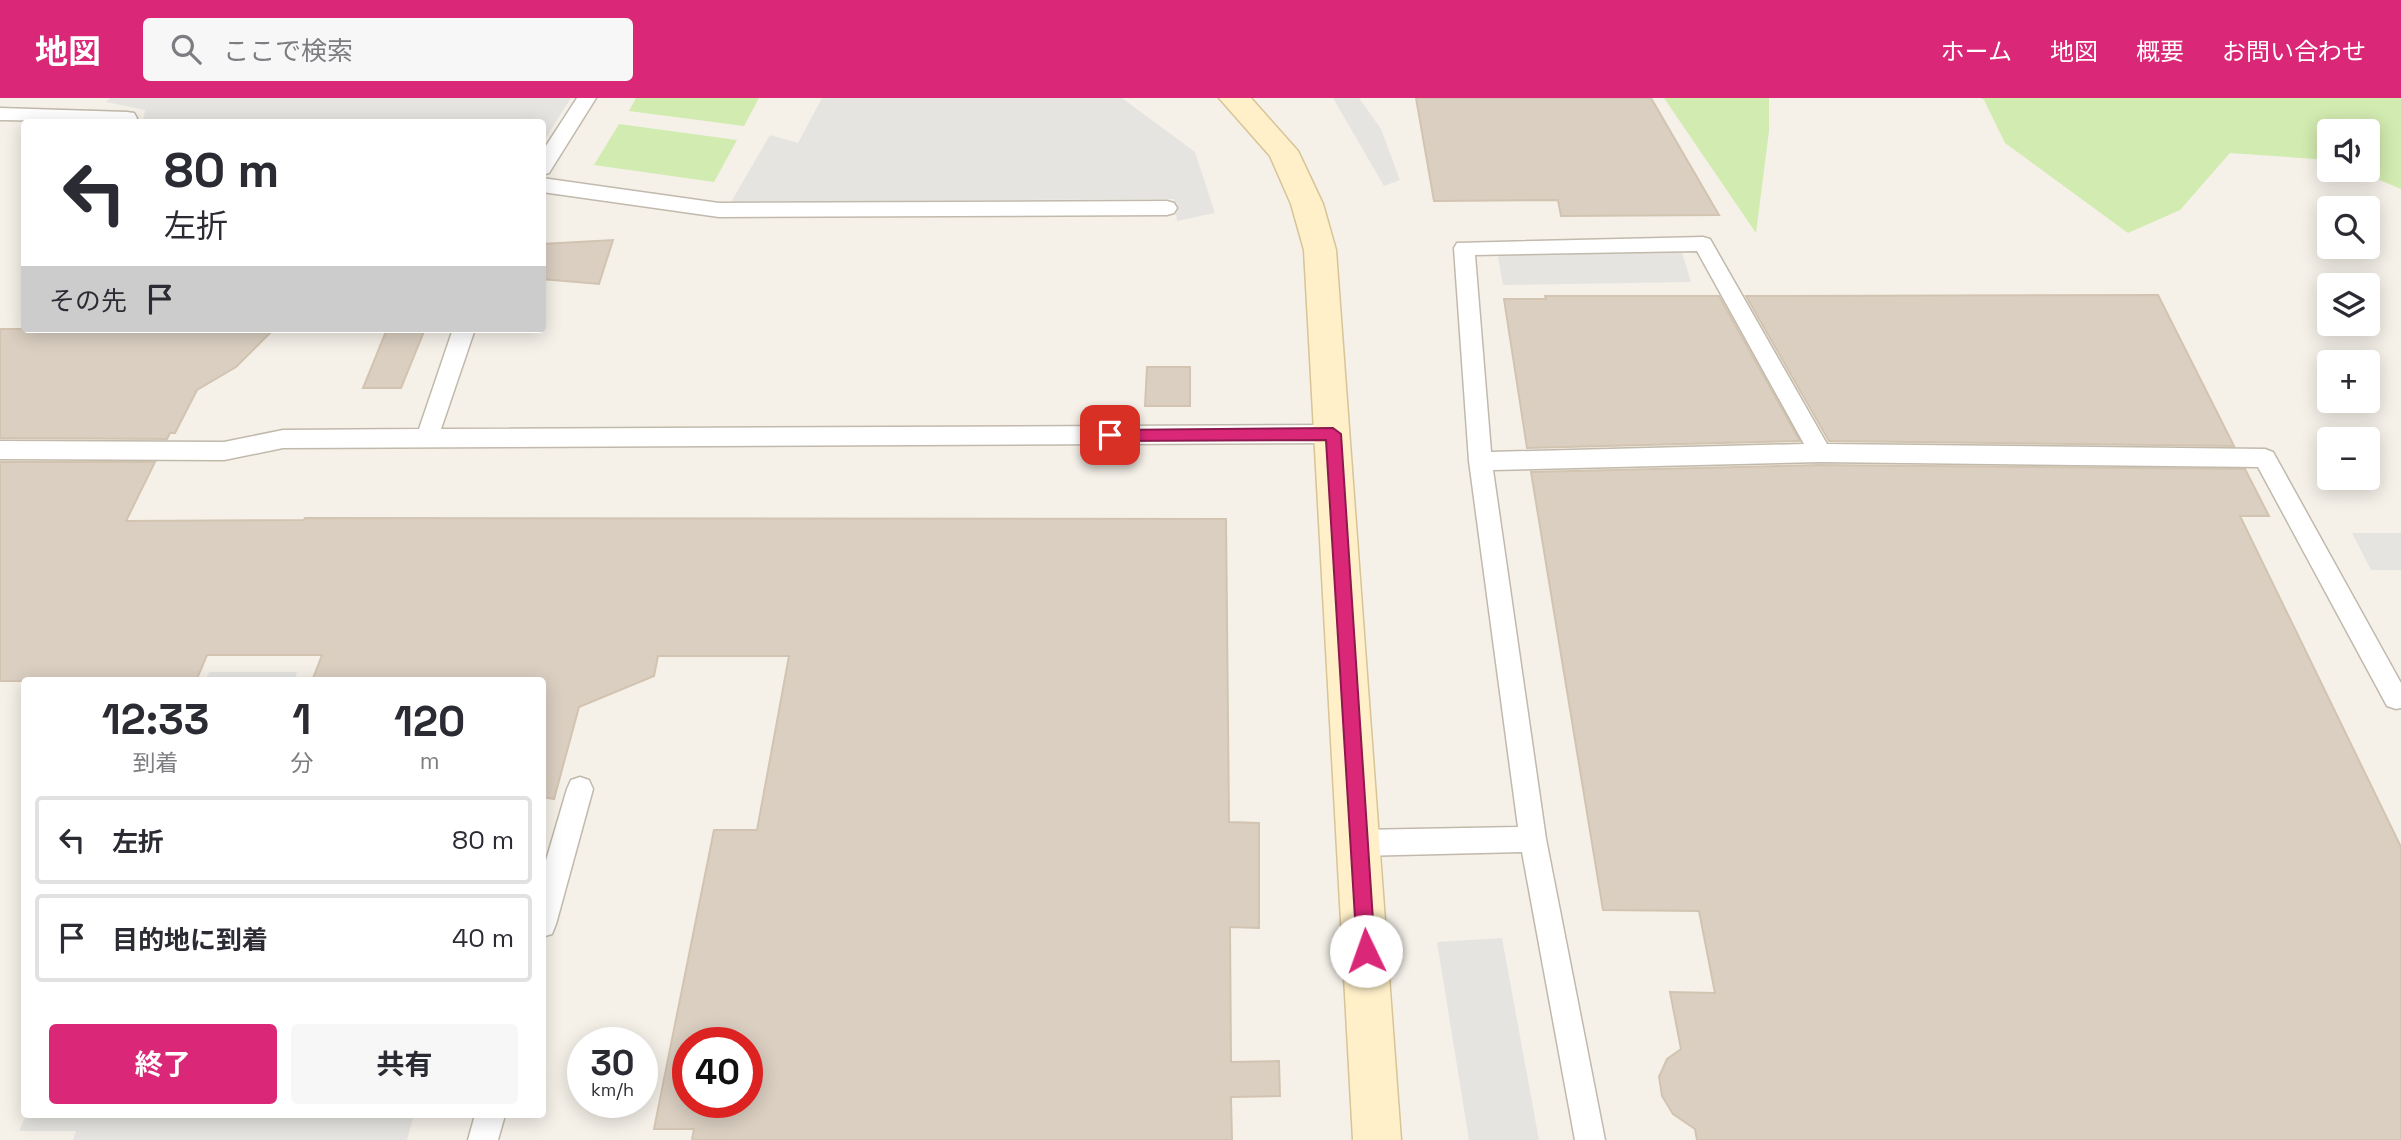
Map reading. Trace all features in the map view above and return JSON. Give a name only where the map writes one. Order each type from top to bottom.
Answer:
[{"type":"street","points":[[1234,98],[1283,151],[1307,204],[1320,250],[1377,1140]]},
{"type":"lane","points":[[48,116],[62,98]]},
{"type":"lane","points":[[546,161],[587,98]]},
{"type":"lane","points":[[0,114],[126,119]]},
{"type":"lane","points":[[546,186],[719,210],[1167,208]]},
{"type":"lane","points":[[1590,1140],[1533,839],[1479,461],[1464,248],[1703,244],[1820,453]]},
{"type":"lane","points":[[427,439],[463,333]]},
{"type":"lane","points":[[0,450],[224,451],[284,439],[1333,434]]},
{"type":"lane","points":[[1479,461],[1820,453],[2265,458],[2396,698]]},
{"type":"lane","points":[[546,910],[580,789]]},
{"type":"lane","points":[[1359,843],[1533,839]]},
{"type":"lane","points":[[483,1140],[489,1118]]},
{"type":"green space","points":[[636,98],[759,98],[744,126],[629,111]]},
{"type":"green space","points":[[1664,98],[1769,98],[1769,131],[1756,233]]},
{"type":"green space","points":[[1981,98],[2401,98],[2401,189],[2380,180],[2380,119],[2317,119],[2317,159],[2230,153],[2180,210],[2128,233],[2005,143]]},
{"type":"green space","points":[[619,124],[737,140],[714,182],[594,165]]},
{"type":"shaded area","points":[[110,98],[571,98],[546,137],[546,119],[144,119],[145,110],[106,102]]},
{"type":"shaded area","points":[[822,98],[1122,98],[1195,152],[1215,213],[1177,221],[1174,199],[731,202],[770,135],[798,143]]},
{"type":"shaded area","points":[[1333,98],[1359,98],[1381,129],[1400,180],[1384,186]]},
{"type":"shaded area","points":[[1678,239],[1691,282],[1503,285],[1495,241]]},
{"type":"shaded area","points":[[2352,533],[2401,533],[2401,570],[2371,570]]},
{"type":"shaded area","points":[[209,672],[297,672],[295,677],[207,677]]},
{"type":"shaded area","points":[[1502,938],[1539,1140],[1469,1140],[1437,942]]},
{"type":"shaded area","points":[[25,1118],[413,1118],[407,1140],[73,1140],[76,1131],[19,1131]]},
{"type":"building","points":[[1416,98],[1651,98],[1719,215],[1561,216],[1558,200],[1434,201]]},
{"type":"building","points":[[613,240],[599,284],[546,279],[546,244]]},
{"type":"building","points":[[2158,295],[2234,446],[1829,441],[1746,296]]},
{"type":"building","points":[[1545,296],[1719,296],[1800,441],[1527,448],[1504,299],[1546,299]]},
{"type":"building","points":[[0,329],[21,329],[21,333],[270,333],[236,367],[197,390],[175,433],[170,433],[167,439],[0,438]]},
{"type":"building","points":[[385,333],[423,333],[401,388],[363,388]]},
{"type":"building","points":[[1147,367],[1190,367],[1190,406],[1145,406]]},
{"type":"building","points":[[0,462],[155,462],[126,521],[305,518],[1226,519],[1229,822],[1259,823],[1259,928],[1230,927],[1231,1062],[1279,1061],[1280,1096],[1231,1097],[1232,1140],[692,1140],[694,1129],[654,1129],[672,1039],[672,1118],[763,1118],[763,1027],[674,1027],[714,830],[757,830],[789,656],[658,656],[654,676],[579,707],[554,799],[546,798],[546,677],[314,677],[322,655],[207,655],[198,677],[21,677],[21,681],[0,681]]},
{"type":"building","points":[[1820,465],[2245,469],[2269,516],[2240,516],[2401,847],[2401,1140],[1697,1140],[1695,1129],[1673,1114],[1662,1096],[1659,1077],[1667,1059],[1681,1049],[1670,992],[1715,993],[1699,911],[1603,910],[1531,472]]},
{"type":"route","points":[[1110,435],[1333,434],[1366,951]]}]
